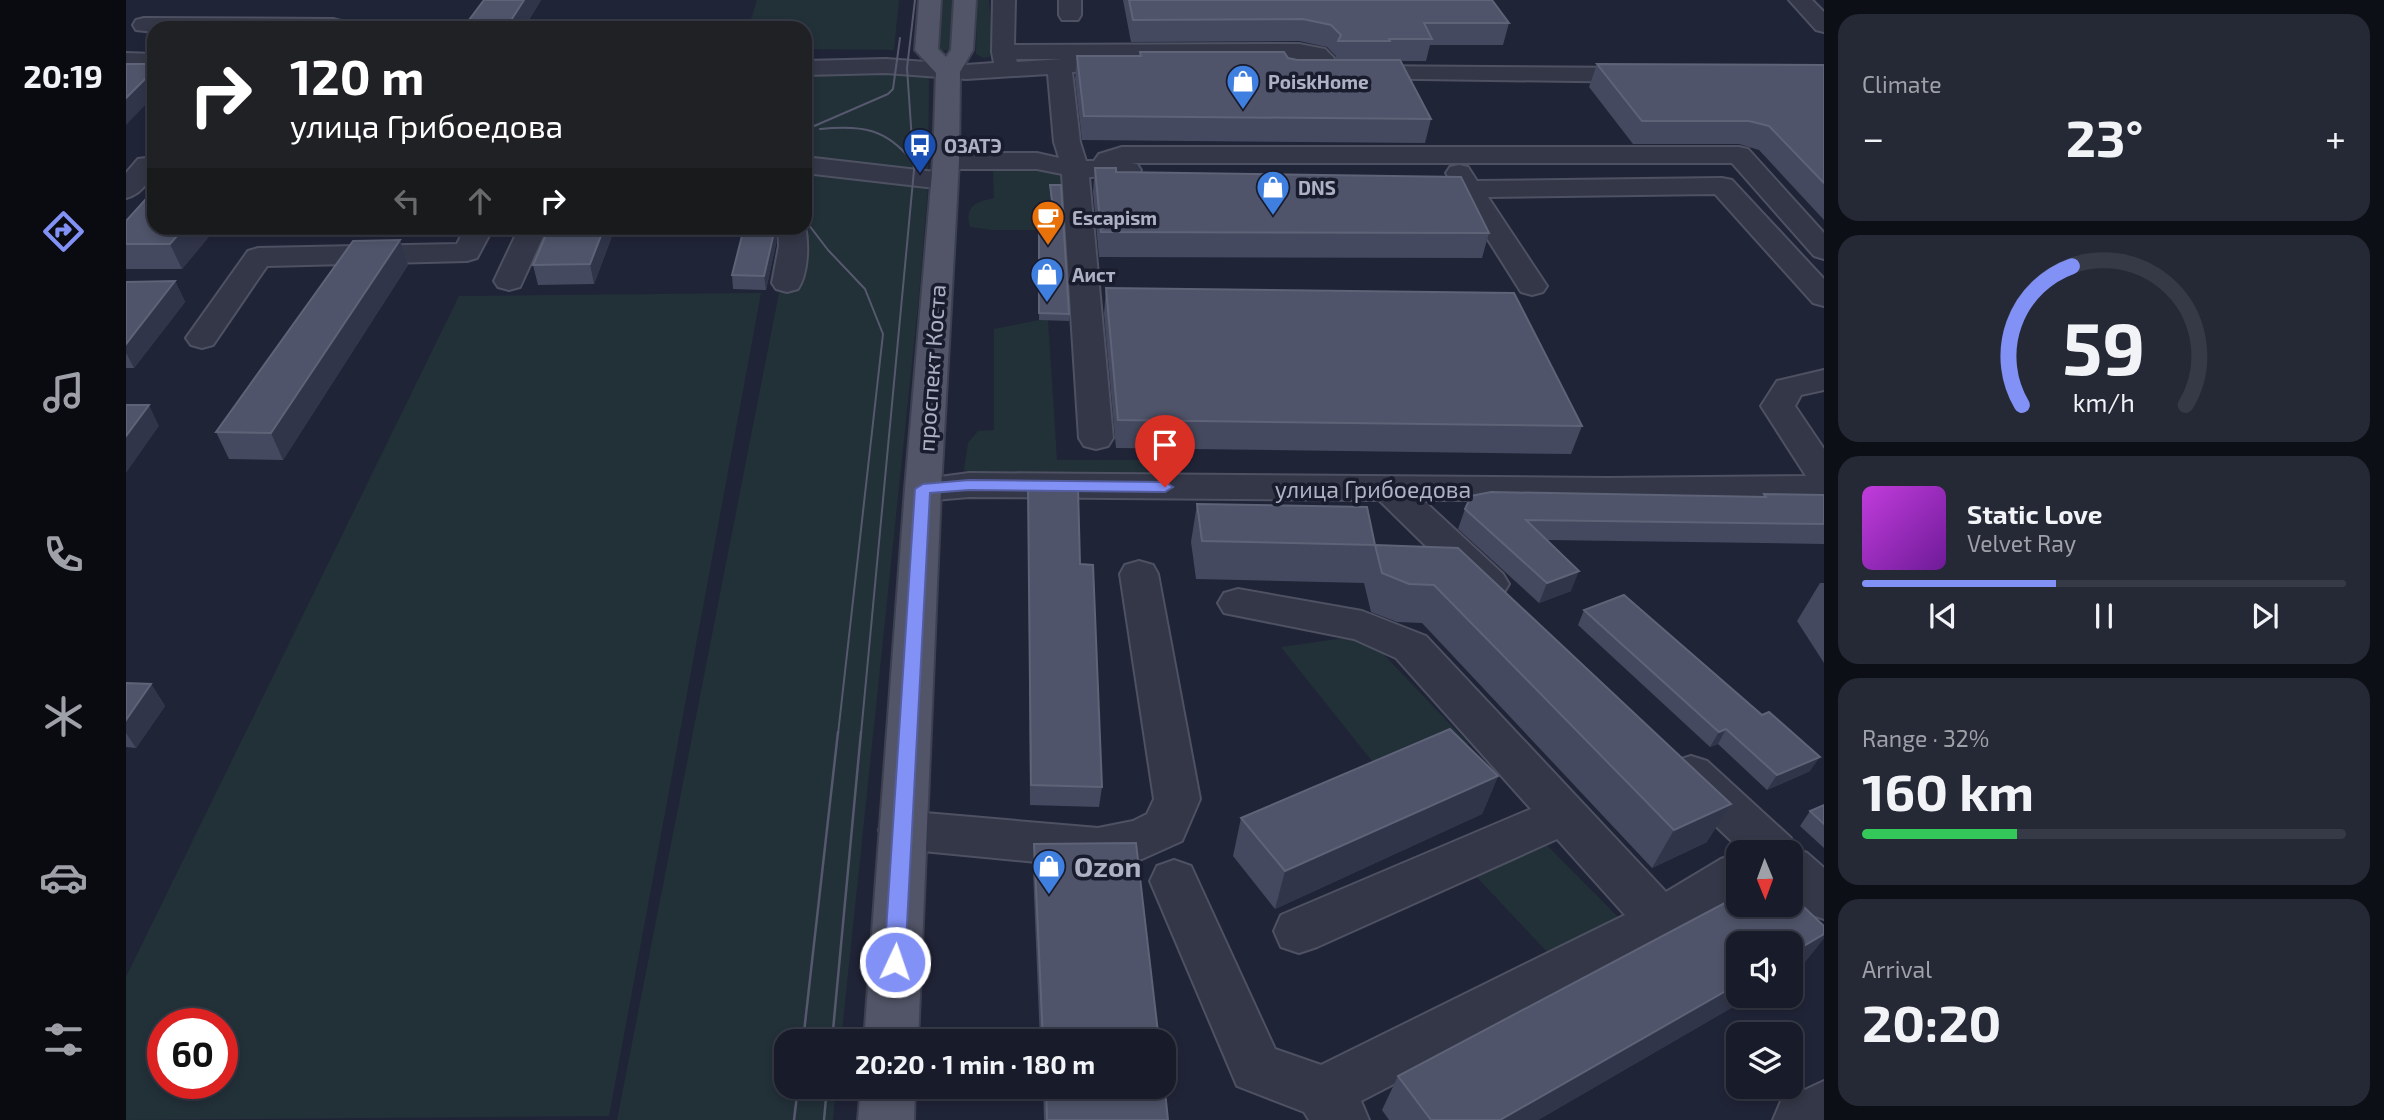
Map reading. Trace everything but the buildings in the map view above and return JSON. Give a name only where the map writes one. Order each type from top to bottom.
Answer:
[{"type":"main road","points":[[930,0],[926,50],[948,72]]},
{"type":"main road","name":"проспект Коста","points":[[892,1029],[923,489],[945,171],[948,72],[962,50],[965,0]]},
{"type":"main road","points":[[886,1120],[887,1099]]},
{"type":"street","points":[[148,21],[172,0]]},
{"type":"street","points":[[1004,0],[1005,62]]},
{"type":"street","points":[[1800,0],[1824,25]]},
{"type":"street","points":[[1065,15],[1108,35],[1112,50]]},
{"type":"street","points":[[126,41],[147,22]]},
{"type":"street","points":[[1005,29],[1030,29]]},
{"type":"street","points":[[812,68],[886,66],[948,72],[1005,62],[1112,50],[1298,51],[1317,54],[1322,58],[1320,63],[1309,65],[1005,62]]},
{"type":"street","points":[[126,60],[147,61]]},
{"type":"street","points":[[1005,62],[1060,71],[1671,75]]},
{"type":"street","points":[[1060,71],[1067,142],[1088,169],[1096,438]]},
{"type":"street","points":[[1459,172],[1739,155],[1824,250]]},
{"type":"street","points":[[812,165],[945,171],[1037,161],[1088,169],[1459,172],[1722,186],[1824,297]]},
{"type":"street","points":[[126,190],[145,164]]},
{"type":"street","points":[[1459,172],[1532,286]]},
{"type":"street","points":[[202,338],[273,235]]},
{"type":"street","points":[[258,257],[467,252],[476,235]]},
{"type":"street","points":[[509,281],[530,235]]},
{"type":"street","points":[[787,283],[792,235]]},
{"type":"street","points":[[1824,380],[1789,388],[1777,406],[1824,476]]},
{"type":"street","name":"улица Грибоедова","points":[[923,489],[969,485],[1389,489],[1824,488]]},
{"type":"street","points":[[1389,489],[1520,613]]},
{"type":"street","points":[[902,830],[1098,848],[1142,839],[1165,827],[1177,799],[1139,575]]},
{"type":"street","points":[[1238,603],[1362,626],[1410,647],[1661,921]]},
{"type":"street","points":[[1662,747],[1760,840]]},
{"type":"street","points":[[1299,932],[1563,815]]},
{"type":"street","points":[[1803,879],[1824,898]]},
{"type":"street","points":[[1174,881],[1256,1068],[1332,1106],[1661,921],[1726,880]]},
{"type":"street","points":[[1801,1120],[1824,1108]]},
{"type":"shaded area","points":[[757,0],[899,0],[894,50],[812,49],[812,21],[750,21]]},
{"type":"shaded area","points":[[939,0],[955,0],[952,50],[935,51]]},
{"type":"shaded area","points":[[977,0],[989,0],[993,51],[989,57],[984,58],[976,54]]},
{"type":"shaded area","points":[[816,70],[926,73],[929,77],[928,187],[919,296],[842,1029],[774,1029],[774,1099],[835,1099],[833,1120],[617,1120],[779,293],[796,282],[804,235],[812,235],[812,79]]},
{"type":"shaded area","points":[[1004,167],[1040,168],[1064,178],[1071,185],[1050,185],[1050,192],[1072,192],[1075,230],[993,230],[970,227],[970,210],[977,203],[994,198],[993,171]]},
{"type":"shaded area","points":[[761,293],[609,1116],[126,1120],[126,977],[459,296]]},
{"type":"shaded area","points":[[1048,320],[1057,460],[1141,460],[1149,470],[1143,478],[996,477],[964,470],[968,443],[978,431],[994,430],[994,329]]},
{"type":"shaded area","points":[[1365,635],[1469,744],[1380,771],[1281,647]]},
{"type":"shaded area","points":[[1526,824],[1626,925],[1549,954],[1453,852]]},
{"type":"tram line","points":[[861,734],[914,170],[907,68],[915,0]]},
{"type":"tram line","points":[[812,127],[888,94],[893,89],[900,38]]},
{"type":"tram line","points":[[820,129],[872,131],[893,142],[913,162]]},
{"type":"tram line","points":[[812,229],[865,289],[883,334],[838,734]]},
{"type":"tram line","points":[[804,1029],[838,732]]},
{"type":"tram line","points":[[833,1029],[861,732]]},
{"type":"tram line","points":[[794,1120],[797,1099]]},
{"type":"tram line","points":[[824,1120],[826,1099]]},
{"type":"place","name":"PoiskHome","points":[[1243,111]]},
{"type":"place","name":"ОЗАТЭ","points":[[920,175]]},
{"type":"place","name":"DNS","points":[[1273,217]]},
{"type":"place","name":"Escapism","points":[[1048,247]]},
{"type":"place","name":"Аист","points":[[1047,304]]},
{"type":"place","name":"Ozon","points":[[1049,896]]},
{"type":"route","points":[[895,962],[923,489],[969,485],[1165,487]]}]
